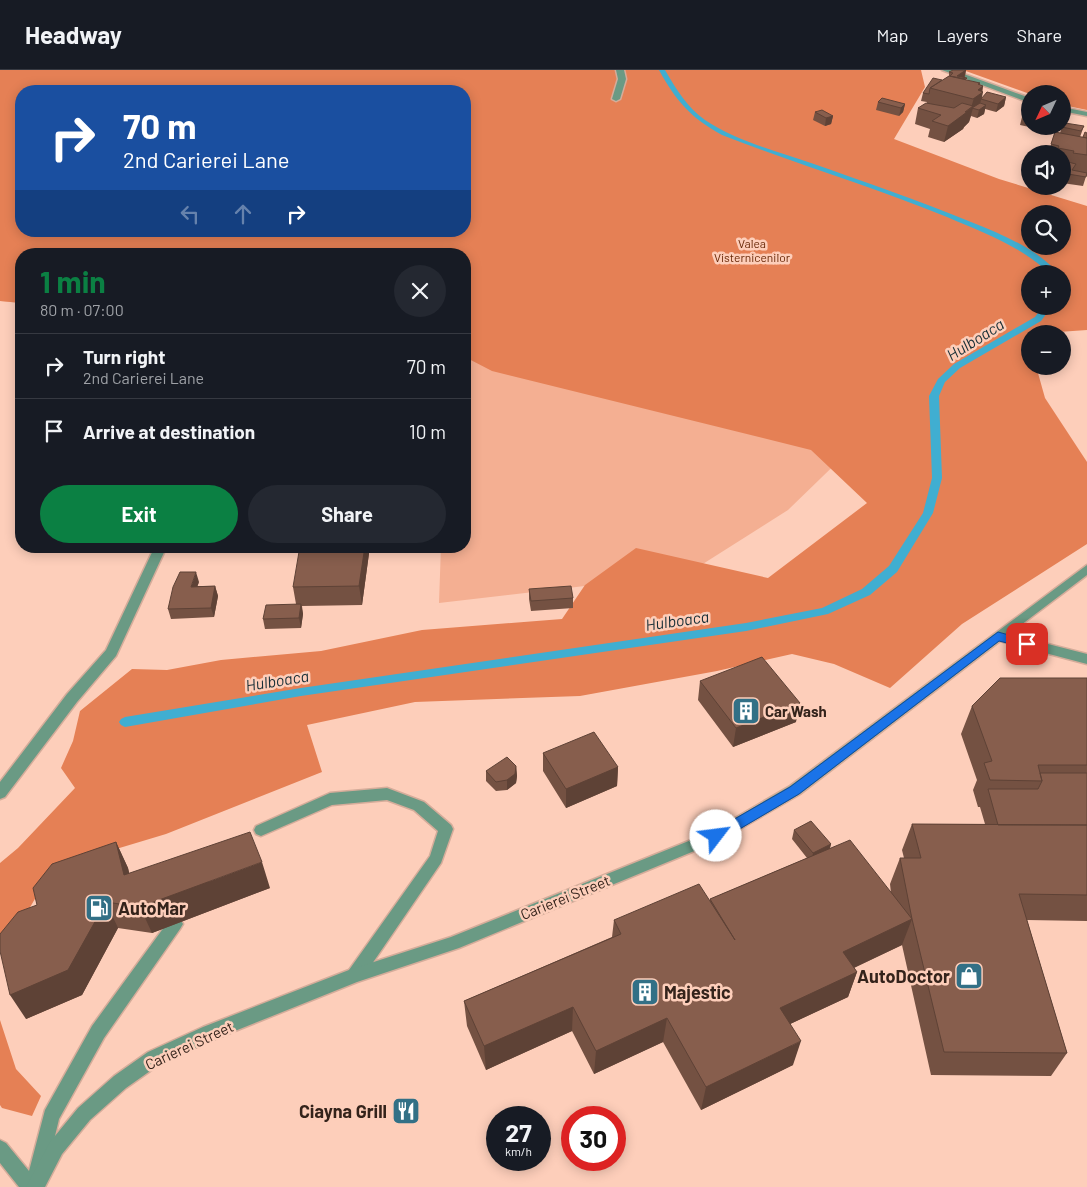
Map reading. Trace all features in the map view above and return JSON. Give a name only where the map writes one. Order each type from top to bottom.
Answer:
[{"type":"street","points":[[616,99],[622,79],[620,70]]},
{"type":"street","points":[[946,70],[1021,97]]},
{"type":"street","points":[[1071,111],[1087,114]]},
{"type":"street","points":[[0,793],[72,698],[111,653],[157,553]]},
{"type":"street","name":"Carierei Street","points":[[33,1187],[56,1148],[84,1114],[120,1082],[154,1058],[209,1033],[355,975],[453,943],[716,836],[795,790],[1087,569]]},
{"type":"street","points":[[998,636],[1087,659]]},
{"type":"street","points":[[261,830],[330,799],[387,794],[419,806],[446,828],[436,859],[355,975]]},
{"type":"street","points":[[33,1187],[51,1116],[98,1032],[175,924]]},
{"type":"street","points":[[0,1149],[33,1187]]},
{"type":"shaded area","points":[[17,70],[388,70],[451,85],[16,85]]},
{"type":"shaded area","points":[[471,90],[527,103],[854,446],[788,510],[687,574],[439,603],[441,553],[471,553],[471,248],[15,248],[15,302],[0,301],[15,97],[15,237],[471,237]]},
{"type":"green space","name":"Valea Visternicenilor","points":[[0,70],[921,70],[925,87],[894,139],[1021,186],[1021,195],[1051,195],[1087,206],[1087,330],[1071,331],[1071,325],[1021,325],[1021,375],[1039,375],[1045,398],[1087,462],[1087,544],[962,624],[890,688],[834,664],[792,654],[717,671],[580,696],[415,702],[307,725],[322,772],[166,834],[53,868],[29,909],[4,936],[0,951],[0,863],[18,848],[75,788],[61,768],[73,741],[80,711],[132,669],[167,670],[221,660],[321,651],[422,630],[562,619],[585,585],[636,548],[768,578],[867,503],[811,450],[492,371],[471,360],[471,248],[15,248],[15,302],[0,301]]},
{"type":"green space","points":[[963,70],[1087,70],[1087,110],[1071,107],[1071,85],[1021,85],[1021,91]]},
{"type":"green space","points":[[0,1020],[16,1069],[41,1096],[32,1116],[2,1108],[0,1105]]},
{"type":"building","points":[[953,70],[966,70],[957,76],[967,78],[950,76],[953,73],[949,72]]},
{"type":"building","points":[[949,76],[980,83],[978,84],[983,86],[978,90],[983,92],[973,99],[930,88]]},
{"type":"building","points":[[933,78],[942,80],[930,88],[929,94],[923,93]]},
{"type":"building","points":[[987,92],[1006,97],[998,104],[981,99]]},
{"type":"building","points":[[882,98],[905,104],[901,108],[878,102]]},
{"type":"building","points":[[926,103],[954,108],[962,103],[973,106],[948,126],[932,121],[941,115],[918,108]]},
{"type":"building","points":[[980,103],[986,105],[979,110],[972,108]]},
{"type":"building","points":[[822,110],[833,116],[826,118],[815,112]]},
{"type":"building","points":[[1071,124],[1084,126],[1081,131],[1071,129]]},
{"type":"building","points":[[1085,132],[1087,133],[1087,138],[1083,137]]},
{"type":"building","points":[[1054,135],[1071,135],[1087,138],[1087,155],[1073,153],[1071,145],[1051,144]]},
{"type":"building","points":[[1071,163],[1076,164],[1072,170],[1087,173],[1086,177],[1071,174]]},
{"type":"building","points":[[299,553],[364,553],[359,586],[293,587]]},
{"type":"building","points":[[180,572],[196,572],[191,587],[215,586],[211,608],[168,609],[173,587]]},
{"type":"building","points":[[571,586],[573,598],[531,601],[529,589]]},
{"type":"building","points":[[301,604],[299,618],[263,619],[266,605]]},
{"type":"building","points":[[762,657],[800,703],[736,728],[700,681]]},
{"type":"building","points":[[1000,678],[1087,678],[1087,765],[1038,765],[1042,781],[990,780],[984,763],[992,761],[972,706]]},
{"type":"building","points":[[594,732],[618,767],[566,789],[543,753]]},
{"type":"building","points":[[507,757],[516,766],[515,774],[507,780],[496,782],[486,771]]},
{"type":"building","points":[[1040,773],[1087,773],[1087,825],[998,825],[988,789],[1038,789],[1042,781]]},
{"type":"building","points":[[811,821],[831,844],[813,853],[794,830]]},
{"type":"building","points":[[912,824],[1087,825],[1087,895],[1019,894],[1067,1053],[944,1052],[912,919],[900,858],[921,858]]},
{"type":"building","points":[[250,832],[262,862],[140,907],[106,902],[68,970],[10,995],[0,951],[0,934],[18,912],[37,905],[33,888],[52,864],[116,842],[124,875]]},
{"type":"building","points":[[850,840],[912,919],[843,952],[857,972],[780,1008],[801,1041],[706,1087],[667,1018],[596,1051],[573,1007],[484,1046],[464,1001],[621,934],[614,920],[699,884],[735,940],[710,899]]},
{"type":"waterway","name":"Hulboaca","points":[[662,70],[674,91],[687,108],[702,121],[724,134],[931,208],[1010,242],[1033,255],[1045,265]]},
{"type":"waterway","name":"Hulboaca","points":[[125,722],[301,692],[746,627],[824,611],[866,592],[893,569],[928,513],[937,478],[934,396],[941,381],[957,366],[1038,319],[1041,315]]},
{"type":"place","name":"Car Wash","points":[[746,711]]},
{"type":"place","name":"AutoMar","points":[[99,908]]},
{"type":"place","name":"AutoDoctor","points":[[969,976]]},
{"type":"place","name":"Majestic","points":[[645,992]]},
{"type":"place","name":"Ciayna Grill","points":[[406,1111]]},
{"type":"route","points":[[716,836],[795,790],[998,636],[1027,644]]}]
